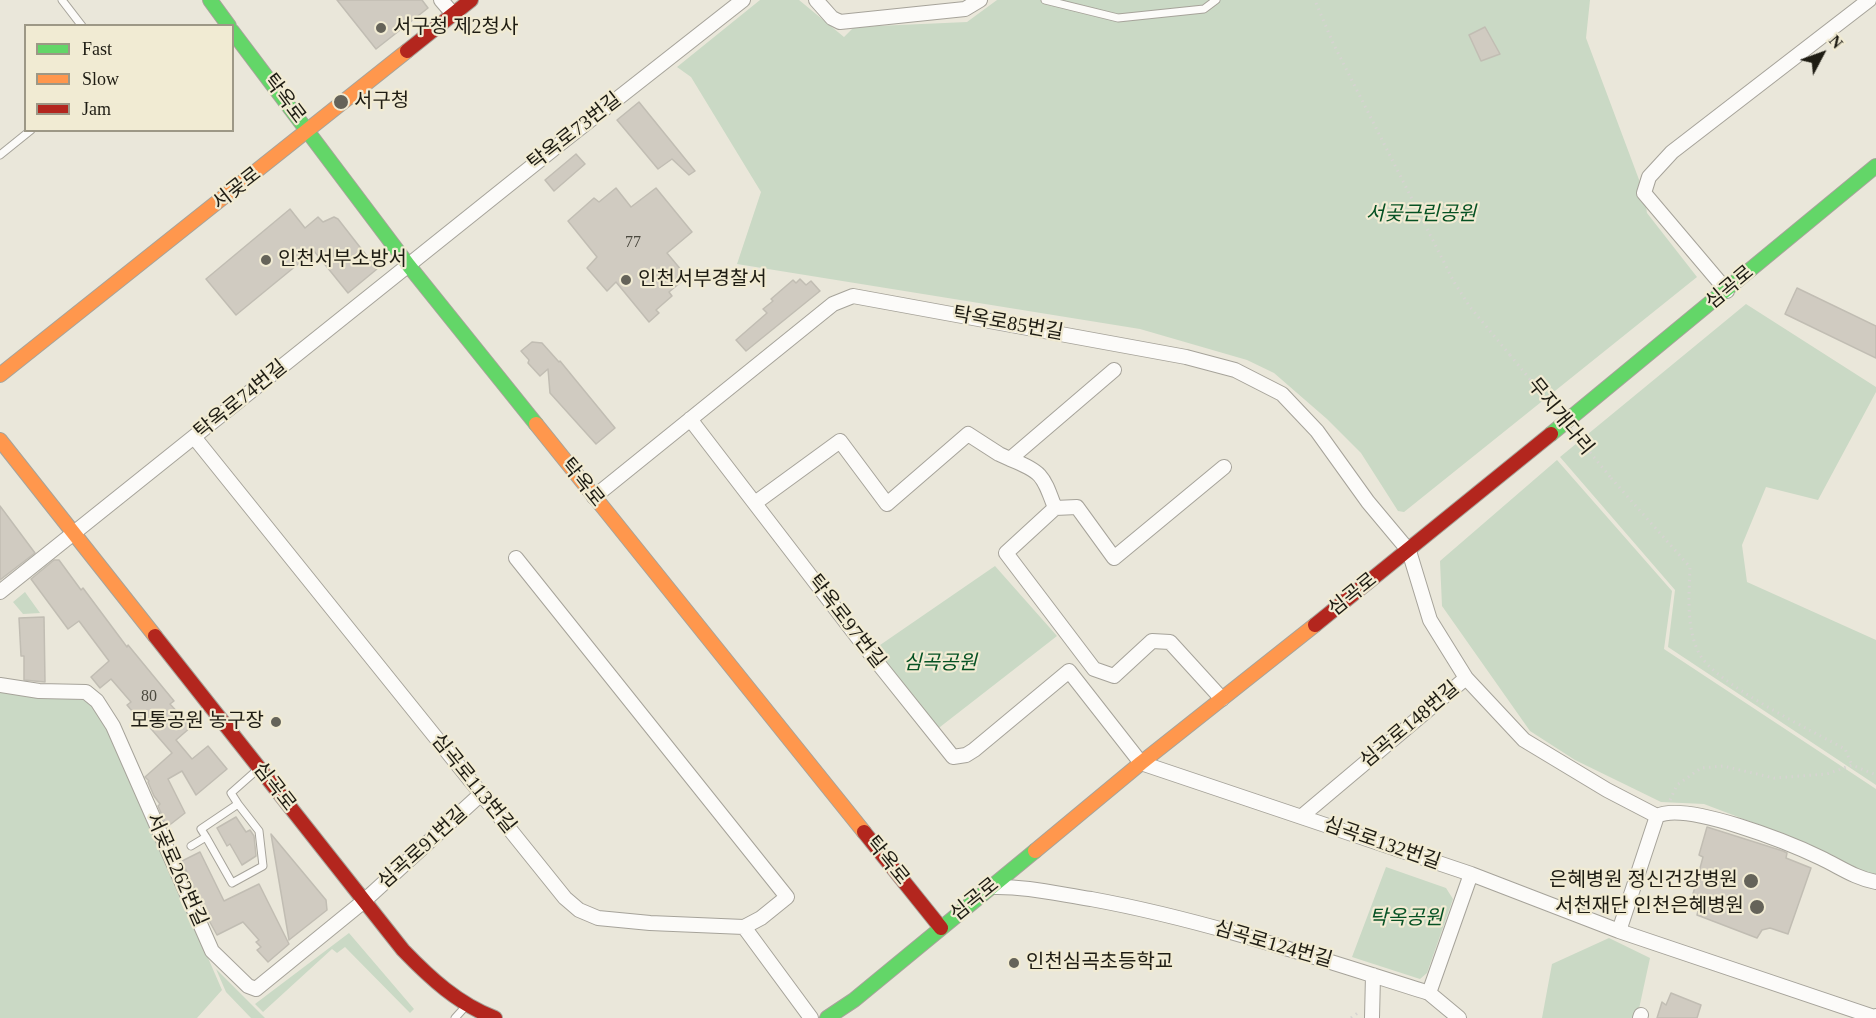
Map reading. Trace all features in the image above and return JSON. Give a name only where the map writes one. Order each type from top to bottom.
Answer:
[{"type":"street","points":[[210,0],[228,24]]},
{"type":"street","points":[[441,0],[453,14]]},
{"type":"street","name":"서곶로","points":[[0,375],[471,0]]},
{"type":"street","name":"탁옥로73번길","points":[[409,266],[743,0]]},
{"type":"street","points":[[816,0],[832,18],[840,22],[965,9],[980,0]]},
{"type":"street","points":[[1727,291],[1644,194],[1649,177],[1672,152],[1869,0]]},
{"type":"street","name":"탁옥로","points":[[234,34],[409,266],[941,928]]},
{"type":"street","name":"심곡로","points":[[827,1018],[854,1000],[1142,763],[1409,550],[1727,291],[1876,166]]},
{"type":"street","name":"탁옥로74번길","points":[[74,533],[409,266]]},
{"type":"street","name":"탁옥로85번길","points":[[594,497],[833,304],[853,296],[1140,348],[1235,370],[1282,394],[1317,431],[1368,502],[1409,550]]},
{"type":"street","points":[[1010,459],[1114,370]]},
{"type":"street","name":"탁옥로97번길","points":[[690,419],[865,647],[953,757],[966,756],[1069,671],[1142,763]]},
{"type":"street","points":[[755,503],[840,441],[887,504],[968,434],[999,454],[1030,466],[1043,477],[1055,508]]},
{"type":"street","name":"심곡로113번길","points":[[194,437],[565,898],[579,910],[598,918],[744,927]]},
{"type":"street","name":"심곡로","points":[[0,440],[403,950],[423,971],[469,1011],[495,1018]]},
{"type":"street","points":[[1222,699],[1170,642],[1152,641],[1114,676],[1094,669],[1006,553],[1055,508],[1077,507],[1114,558],[1224,467]]},
{"type":"street","points":[[0,592],[74,533]]},
{"type":"street","name":"심곡로148번길","points":[[1302,816],[1466,678],[1430,620],[1409,550]]},
{"type":"street","points":[[516,558],[787,897],[761,918],[744,927],[811,1018]]},
{"type":"street","points":[[1466,678],[1524,740],[1657,816]]},
{"type":"street","name":"서곶로262번길","points":[[0,685],[39,691],[86,692],[97,701],[113,726],[212,951],[248,986],[256,988],[262,985],[364,901]]},
{"type":"street","name":"심곡로132번길","points":[[1142,763],[1471,874],[1619,931],[1875,1017]]},
{"type":"street","name":"심곡로91번길","points":[[364,901],[481,794]]},
{"type":"street","points":[[1619,931],[1657,816],[1664,812],[1704,815],[1821,858],[1860,879],[1876,882]]},
{"type":"street","points":[[1459,1018],[1429,993],[1471,874]]},
{"type":"street","name":"심곡로124번길","points":[[992,887],[1015,886],[1124,905],[1228,931],[1429,993]]},
{"type":"street","points":[[1372,1018],[1373,975]]},
{"type":"lane","points":[[62,0],[80,24]]},
{"type":"lane","points":[[1045,0],[1118,18],[1204,9],[1216,0]]},
{"type":"lane","points":[[0,155],[29,132]]},
{"type":"lane","points":[[238,804],[201,829],[232,883],[263,866],[260,831],[231,793],[259,768]]},
{"type":"lane","points":[[191,846],[206,837]]},
{"type":"lane","points":[[455,1018],[469,1011]]},
{"type":"path","name":"무지개다리","points":[[1316,3],[1333,43],[1454,282],[1470,307],[1611,478],[1690,567],[1689,600],[1693,637],[1700,655],[1711,668],[1752,697],[1845,749],[1852,765]]},
{"type":"path","points":[[1677,785],[1701,768],[1723,766],[1774,778],[1827,774],[1852,765],[1876,775]]},
{"type":"green space","name":"서곶근린공원","points":[[760,0],[799,0],[844,37],[854,27],[967,22],[997,0],[1590,0],[1586,38],[1644,193],[1647,213],[1697,277],[1404,512],[1398,511],[1361,453],[1327,419],[1274,373],[1247,360],[1140,329],[737,264],[761,192],[691,77],[677,67]]},
{"type":"green space","points":[[1746,304],[1876,387],[1876,392],[1818,500],[1766,487],[1742,545],[1747,582],[1876,640],[1876,785],[1668,647],[1675,590],[1560,457]]},
{"type":"green space","points":[[1557,460],[1672,591],[1664,649],[1876,789],[1876,880],[1861,876],[1809,844],[1704,804],[1661,802],[1575,760],[1530,731],[1442,606],[1440,561]]},
{"type":"green space","name":"심곡공원","points":[[995,566],[1057,636],[931,734],[867,654]]},
{"type":"green space","points":[[25,592],[40,613],[23,614],[13,602]]},
{"type":"green space","points":[[0,690],[91,701],[103,717],[222,990],[197,1018],[0,1018]]},
{"type":"green space","name":"탁옥공원","points":[[1386,867],[1446,888],[1453,899],[1427,973],[1420,979],[1352,957]]},
{"type":"green space","points":[[349,933],[414,1009],[410,1013],[345,947],[337,953],[332,949],[263,1012],[255,1004]]},
{"type":"green space","points":[[1609,938],[1650,958],[1637,1018],[1542,1018],[1552,964]]},
{"type":"green space","points":[[216,969],[265,1018],[251,1018],[226,992]]},
{"type":"building","name":"서구청 제2청사","points":[[337,0],[422,0],[428,8],[376,49]]},
{"type":"building","points":[[1485,27],[1500,54],[1481,61],[1469,35]]},
{"type":"building","points":[[639,102],[695,171],[689,175],[672,159],[658,169],[617,120]]},
{"type":"building","points":[[576,154],[585,164],[554,191],[545,180]]},
{"type":"building","points":[[616,188],[631,207],[656,188],[692,232],[667,253],[687,277],[669,292],[672,296],[656,310],[659,313],[649,322],[616,282],[607,291],[587,268],[597,257],[568,221],[594,198],[599,202]]},
{"type":"building","name":"인천서부소방서","points":[[290,209],[305,228],[318,217],[323,222],[334,217],[338,219],[377,269],[348,293],[314,251],[236,315],[206,279]]},
{"type":"building","points":[[800,279],[806,285],[811,281],[820,291],[746,351],[736,340],[767,313],[763,309],[773,301],[771,299],[793,280],[796,283]]},
{"type":"building","points":[[1797,288],[1876,326],[1876,358],[1785,314]]},
{"type":"building","points":[[532,342],[542,343],[560,361],[615,428],[596,444],[550,393],[548,369],[540,376],[528,363],[529,360],[521,351]]},
{"type":"building","points":[[0,506],[35,553],[0,580]]},
{"type":"building","points":[[54,560],[59,560],[81,590],[83,588],[127,647],[128,645],[174,701],[170,704],[191,727],[176,740],[192,759],[208,746],[227,769],[196,795],[182,771],[168,779],[185,813],[167,827],[158,806],[160,804],[145,777],[172,753],[127,705],[131,702],[111,679],[100,688],[91,677],[109,661],[79,621],[68,629],[31,579]]},
{"type":"building","points":[[44,617],[45,682],[24,680],[24,656],[21,656],[19,618]]},
{"type":"building","points":[[236,817],[246,832],[250,830],[254,836],[256,856],[242,865],[230,844],[227,846],[217,828]]},
{"type":"building","name":"은혜병원 정신건강병원","points":[[1707,827],[1783,851],[1787,853],[1786,858],[1811,868],[1788,934],[1770,928],[1762,930],[1757,938],[1697,915],[1699,907],[1695,903],[1696,897],[1693,894],[1703,857],[1699,855]]},
{"type":"building","points":[[271,834],[326,900],[327,910],[289,940]]},
{"type":"building","points":[[200,852],[224,901],[259,884],[289,944],[268,962],[257,950],[261,947],[256,942],[259,940],[243,922],[217,935],[182,861]]},
{"type":"building","points":[[1671,993],[1701,1005],[1697,1018],[1657,1018],[1662,1002],[1666,1005]]},
{"type":"traffic: fast","points":[[210,0],[228,24]]},
{"type":"traffic: fast","points":[[234,34],[409,266],[536,424]]},
{"type":"traffic: fast","points":[[1551,434],[1876,166]]},
{"type":"traffic: fast","points":[[827,1018],[854,1000],[1035,851]]},
{"type":"traffic: slow","points":[[0,375],[407,51]]},
{"type":"traffic: slow","points":[[536,424],[864,832]]},
{"type":"traffic: slow","points":[[0,440],[155,636]]},
{"type":"traffic: slow","points":[[1035,851],[1141,763],[1315,625]]},
{"type":"traffic: jam","points":[[407,51],[471,0]]},
{"type":"traffic: jam","points":[[1315,625],[1551,434]]},
{"type":"traffic: jam","points":[[155,636],[403,950],[457,998],[495,1018]]},
{"type":"traffic: jam","points":[[864,832],[941,928]]},
{"type":"place","name":"서구청 제2청사","points":[[381,28]]},
{"type":"place","name":"서구청","points":[[341,102]]},
{"type":"place","name":"인천서부소방서","points":[[266,260]]},
{"type":"place","name":"인천서부경찰서","points":[[626,280]]},
{"type":"place","name":"모통공원 농구장","points":[[276,722]]},
{"type":"place","name":"은혜병원 정신건강병원","points":[[1751,881]]},
{"type":"place","name":"서천재단 인천은혜병원","points":[[1757,907]]},
{"type":"place","name":"인천심곡초등학교","points":[[1014,963]]}]
